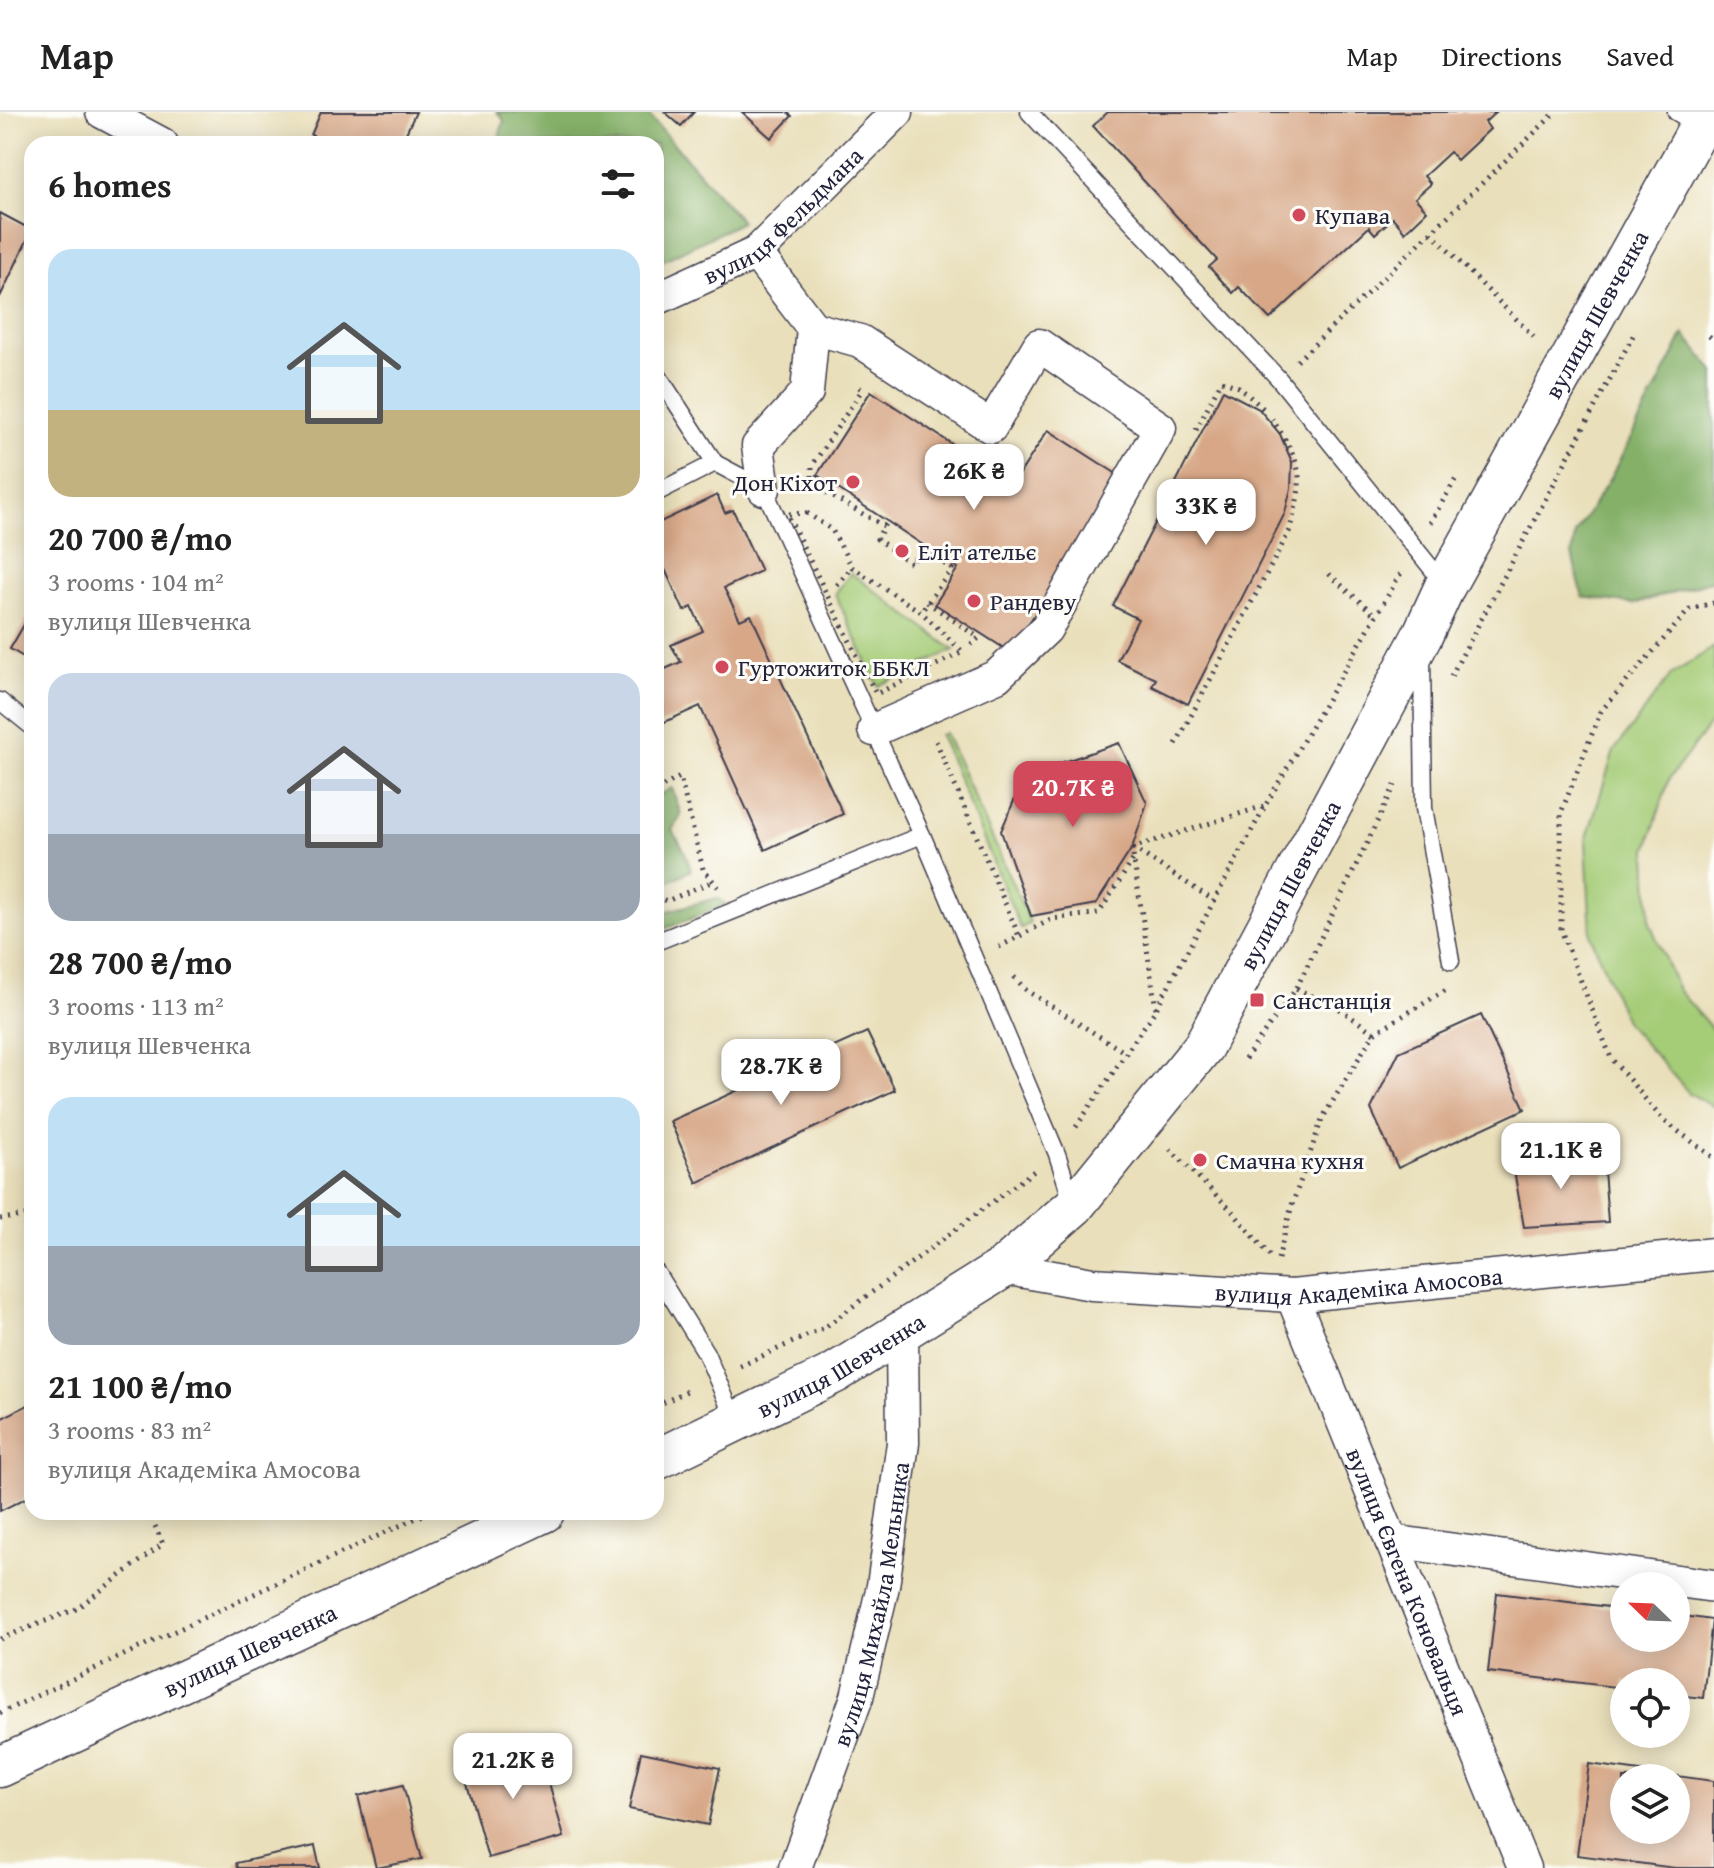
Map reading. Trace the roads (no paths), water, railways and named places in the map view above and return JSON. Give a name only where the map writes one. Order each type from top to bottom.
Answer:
[{"type":"street","points":[[102,112],[147,136]]},
{"type":"street","name":"вулиця Фельдмана","points":[[664,295],[756,253],[897,112]]},
{"type":"street","name":"вулиця Шевченка","points":[[664,1456],[835,1373],[1003,1268],[1074,1206],[1203,1047],[1694,117]]},
{"type":"street","points":[[756,253],[813,328],[860,341],[991,427],[1039,345],[1160,428],[1046,629],[997,676],[874,730]]},
{"type":"street","points":[[764,489],[758,446],[807,392],[813,328]]},
{"type":"street","name":"вулиця Академіка Амосова","points":[[1003,1268],[1092,1284],[1292,1296],[1714,1254]]},
{"type":"street","name":"вулиця Євгена Коновальця","points":[[1292,1296],[1524,1868]]},
{"type":"street","name":"вулиця Михайла Мельника","points":[[795,1868],[857,1697],[883,1586],[903,1443],[902,1331]]},
{"type":"street","name":"вулиця Шевченка","points":[[0,1767],[527,1520]]},
{"type":"street","points":[[1391,1541],[1714,1586]]},
{"type":"lane","points":[[1029,112],[1279,379],[1445,586]]},
{"type":"lane","points":[[664,384],[715,463],[764,489],[922,835],[1057,1154],[1074,1206]]},
{"type":"lane","points":[[664,489],[715,463]]},
{"type":"lane","points":[[1422,636],[1424,808],[1451,961]]},
{"type":"lane","points":[[0,701],[24,720]]},
{"type":"lane","points":[[664,939],[922,835]]},
{"type":"lane","points":[[664,1285],[706,1353],[736,1422]]},
{"type":"place","name":"Купава","points":[[1299,215]]},
{"type":"place","name":"Дон Кіхот","points":[[853,482]]},
{"type":"place","name":"Еліт ательє","points":[[902,551]]},
{"type":"place","name":"Рандеву","points":[[974,601]]},
{"type":"place","name":"Гуртожиток ББКЛ","points":[[722,667]]},
{"type":"place","name":"Санстанція","points":[[1257,1000]]},
{"type":"place","name":"Смачна кухня","points":[[1200,1160]]}]
